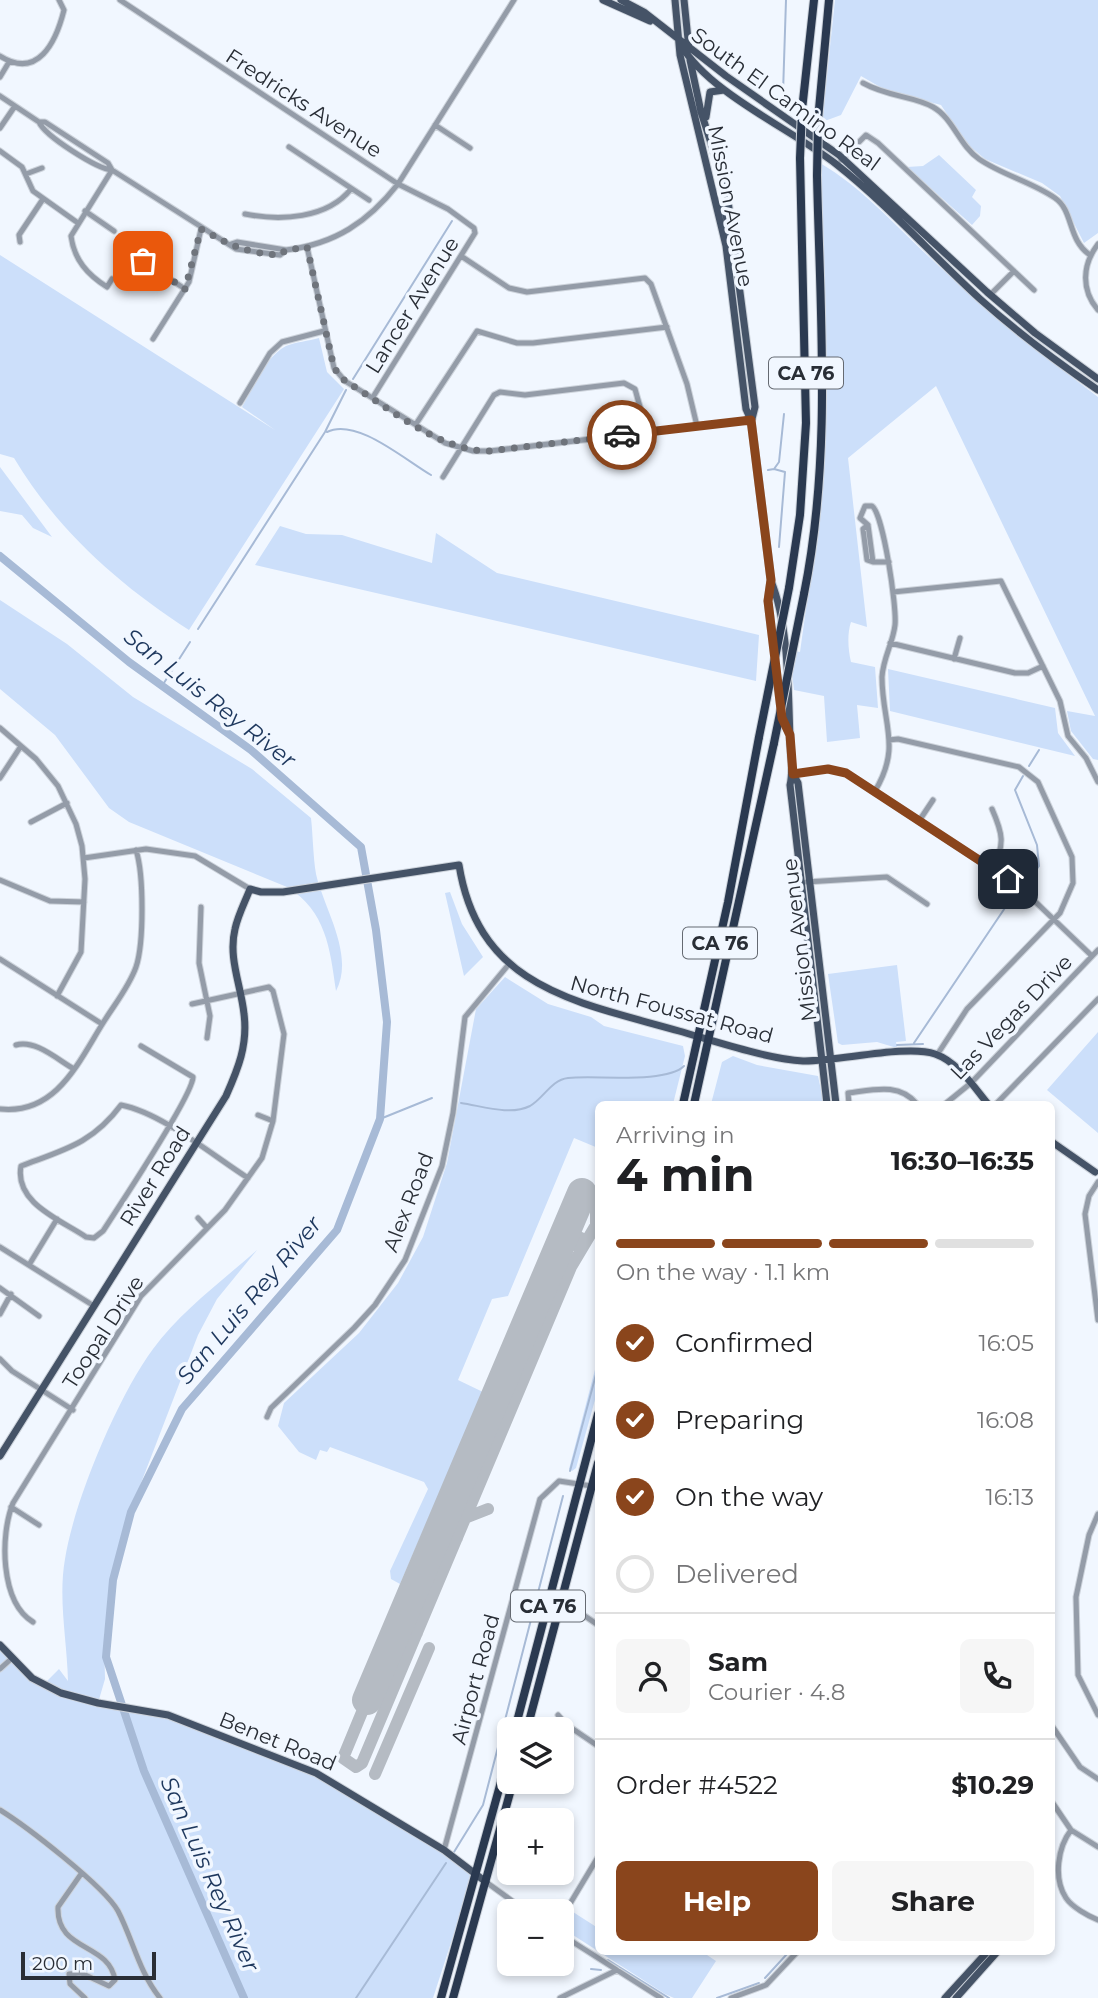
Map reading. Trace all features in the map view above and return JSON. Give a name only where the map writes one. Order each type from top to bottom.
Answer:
[{"type":"highway","name":"CA 76","points":[[684,1101],[700,1037],[789,588],[800,515],[806,422],[800,158],[802,110],[814,0]]},
{"type":"highway","name":"CA 76","points":[[695,1101],[774,743],[815,524],[822,419],[818,120],[830,0]]},
{"type":"highway","name":"CA 76","points":[[518,1717],[595,1426]]},
{"type":"highway","name":"CA 76","points":[[530,1717],[595,1487]]},
{"type":"highway","points":[[441,1998],[498,1794]]},
{"type":"highway","points":[[453,1998],[510,1794]]},
{"type":"main road","points":[[621,0],[640,10],[677,38]]},
{"type":"main road","name":"Mission Avenue","points":[[675,0],[677,38],[718,206],[746,409],[751,420],[771,580],[768,601],[782,718],[790,735],[793,774],[798,783],[827,1101]]},
{"type":"main road","name":"Mission Avenue","points":[[684,0],[690,61],[706,128],[727,193],[734,236],[755,407],[751,420]]},
{"type":"main road","points":[[606,1],[640,10]]},
{"type":"main road","points":[[606,1],[653,22]]},
{"type":"main road","name":"South El Camino Real","points":[[677,38],[843,158],[990,295],[1035,333],[1098,379]]},
{"type":"main road","name":"South El Camino Real","points":[[677,38],[690,61],[837,166],[981,299],[1030,341],[1098,390]]},
{"type":"main road","points":[[706,128],[706,103],[710,92],[718,89],[729,91]]},
{"type":"main road","points":[[700,136],[705,138],[712,157],[717,159]]},
{"type":"main road","points":[[710,170],[715,173],[720,193],[727,193]]},
{"type":"main road","points":[[718,206],[724,207],[728,232],[734,236]]},
{"type":"main road","points":[[729,279],[741,294]]},
{"type":"main road","points":[[731,295],[743,310]]},
{"type":"main road","name":"North Foussat Road","points":[[250,888],[261,892],[283,892],[459,865],[463,887],[478,925],[509,964],[559,996],[700,1037],[802,1061],[922,1051],[937,1055]]},
{"type":"main road","name":"Mission Avenue","points":[[806,882],[836,1101]]},
{"type":"main road","name":"River Road","points":[[0,1456],[226,1096],[242,1062],[245,1035],[233,961],[235,929],[250,888]]},
{"type":"main road","points":[[937,1055],[952,1064],[986,1101]]},
{"type":"main road","points":[[1055,1144],[1097,1174]]},
{"type":"main road","name":"Benet Road","points":[[0,1645],[10,1659],[32,1678],[61,1693],[186,1721],[316,1773],[444,1850],[486,1882]]},
{"type":"main road","points":[[945,1998],[984,1955]]},
{"type":"main road","points":[[956,1998],[994,1955]]},
{"type":"street","points":[[0,56],[9,62],[29,64],[48,50],[58,34],[64,10],[59,0]]},
{"type":"street","name":"Fredricks Avenue","points":[[120,0],[398,184],[448,209],[474,228]]},
{"type":"street","points":[[0,96],[39,122],[42,129],[103,169],[113,170],[201,229],[231,244],[237,242],[286,250],[307,247],[348,232],[379,207],[398,184],[514,0]]},
{"type":"street","points":[[0,77],[9,62]]},
{"type":"street","points":[[863,83],[881,93],[930,105],[941,112],[959,140],[980,160],[1057,199],[1067,216],[1077,247],[1090,255]]},
{"type":"street","points":[[0,128],[15,106]]},
{"type":"street","points":[[435,125],[470,148]]},
{"type":"street","points":[[837,166],[866,135],[1034,290]]},
{"type":"street","points":[[289,147],[369,200]]},
{"type":"street","points":[[0,150],[19,164],[33,191],[78,223]]},
{"type":"street","points":[[26,174],[42,168]]},
{"type":"street","points":[[112,279],[107,287],[83,267],[71,236],[113,170]]},
{"type":"street","points":[[245,214],[265,218],[299,216],[330,205],[351,188]]},
{"type":"street","points":[[20,242],[19,235],[43,199]]},
{"type":"street","points":[[85,211],[114,230]]},
{"type":"street","name":"Lancer Avenue","points":[[373,397],[475,233],[474,228]]},
{"type":"street","points":[[153,339],[185,289],[201,229]]},
{"type":"street","points":[[1098,244],[1090,255],[1085,285],[1098,310]]},
{"type":"street","points":[[307,247],[334,368],[345,381],[460,449],[490,451],[751,420]]},
{"type":"street","points":[[461,256],[515,291],[527,292],[645,278],[651,284],[667,327],[697,426]]},
{"type":"street","points":[[143,261],[185,289]]},
{"type":"street","points":[[990,295],[1014,271]]},
{"type":"street","points":[[416,424],[477,331],[517,343],[667,327]]},
{"type":"street","points":[[240,403],[270,354],[282,342],[324,331]]},
{"type":"street","points":[[443,477],[494,395],[500,392],[525,395],[624,383],[635,389],[646,432]]},
{"type":"street","points":[[616,436],[620,461]]},
{"type":"street","points":[[875,791],[886,773],[889,740],[882,674],[895,624],[893,592],[888,562],[878,511],[872,506],[865,506],[860,513],[868,525],[873,562],[888,562]]},
{"type":"street","points":[[893,592],[1001,581],[1060,701],[1068,736],[1086,758],[1098,782]]},
{"type":"street","points":[[954,659],[960,638]]},
{"type":"street","points":[[890,643],[1015,673],[1028,673],[1043,666]]},
{"type":"street","points":[[0,729],[48,772],[76,824],[84,858],[81,952],[57,996]]},
{"type":"street","points":[[889,740],[898,739],[1019,766],[1034,777],[1072,857],[1073,883],[1068,898],[1054,919],[967,1009],[937,1055]]},
{"type":"street","points":[[0,778],[21,746]]},
{"type":"street","points":[[793,774],[838,770],[875,791],[1023,890],[1093,956]]},
{"type":"street","points":[[919,821],[933,800]]},
{"type":"street","points":[[31,822],[67,803]]},
{"type":"street","points":[[992,810],[1003,835],[1003,846],[993,869]]},
{"type":"street","points":[[0,1109],[20,1109],[43,1101],[61,1088],[131,977],[139,952],[140,869],[136,850]]},
{"type":"street","name":"North Foussat Road","points":[[84,858],[136,850],[158,850],[195,856],[250,888]]},
{"type":"street","points":[[806,882],[887,877],[927,904]]},
{"type":"street","points":[[0,880],[50,901],[84,902]]},
{"type":"street","points":[[201,907],[199,963],[210,1016],[206,1038]]},
{"type":"street","name":"Las Vegas Drive","points":[[949,1101],[971,1083],[1098,950]]},
{"type":"street","points":[[0,959],[102,1024]]},
{"type":"street","name":"Alex Road","points":[[267,1417],[271,1408],[375,1305],[405,1260],[442,1166],[453,1113],[465,1017],[509,964]]},
{"type":"street","name":"Toopal Drive","points":[[33,1622],[21,1612],[5,1567],[4,1542],[11,1507],[73,1410],[95,1366],[141,1296],[207,1228],[248,1178],[268,1143],[284,1034],[273,991],[269,987],[239,993]]},
{"type":"street","points":[[192,1004],[239,993]]},
{"type":"street","points":[[999,1101],[1098,999]]},
{"type":"street","points":[[16,1045],[33,1045],[74,1069]]},
{"type":"street","points":[[141,1046],[193,1077],[193,1086],[167,1126],[103,1231],[94,1238],[86,1237],[32,1202],[22,1189],[21,1166],[70,1149],[96,1131],[121,1105],[133,1107],[167,1126],[248,1178]]},
{"type":"street","points":[[849,1101],[848,1093],[890,1088],[914,1101]]},
{"type":"street","points":[[258,1115],[273,1121]]},
{"type":"street","points":[[70,1149],[74,1156]]},
{"type":"street","points":[[1098,1182],[1089,1196],[1085,1214],[1095,1274],[1098,1320]]},
{"type":"street","points":[[198,1218],[207,1228]]},
{"type":"street","points":[[29,1265],[57,1219]]},
{"type":"street","points":[[0,1247],[94,1306]]},
{"type":"street","points":[[0,1287],[39,1316]]},
{"type":"street","points":[[0,1314],[12,1294]]},
{"type":"street","points":[[0,1359],[41,1391],[73,1410]]},
{"type":"street","name":"Airport Road","points":[[444,1850],[540,1499],[559,1481],[595,1487]]},
{"type":"street","points":[[11,1507],[39,1525]]},
{"type":"street","points":[[1098,1514],[1088,1535],[1076,1597],[1078,1675],[1098,1715]]},
{"type":"street","points":[[579,1612],[595,1623]]},
{"type":"street","points":[[0,1669],[10,1659]]},
{"type":"street","points":[[558,1715],[567,1725],[595,1744]]},
{"type":"street","points":[[1055,1731],[1076,1763],[1098,1779]]},
{"type":"street","points":[[1055,1806],[1071,1830],[1098,1847]]},
{"type":"street","points":[[0,1810],[81,1874],[117,1909],[132,1948],[160,1998]]},
{"type":"street","points":[[1071,1830],[1061,1843],[1059,1853],[1064,1895],[1068,1901],[1098,1920]]},
{"type":"street","points":[[573,1899],[595,1862]]},
{"type":"street","points":[[81,1874],[58,1907],[61,1928],[68,1937],[101,1958],[115,1980],[109,1986],[81,1973],[69,1974],[70,1984],[85,1998]]},
{"type":"street","name":"Benet Road","points":[[486,1882],[509,1899]]},
{"type":"street","points":[[574,1942],[661,1998]]},
{"type":"street","points":[[731,1998],[766,1985],[794,1955]]},
{"type":"street","points":[[560,1998],[617,1970]]},
{"type":"shaded area","points":[[835,0],[1098,0],[1098,233],[1084,243],[1060,196],[1042,183],[985,159],[966,143],[941,105],[887,91],[861,76],[841,115],[822,122]]},
{"type":"shaded area","points":[[939,155],[976,190],[972,197],[981,206],[980,216],[972,225],[907,167],[923,166]]},
{"type":"shaded area","points":[[820,163],[868,199],[998,318],[1098,397],[1098,760],[1093,759],[1071,731],[1067,711],[1095,716],[936,386],[848,458],[867,627],[851,622],[849,652],[851,662],[875,667],[878,708],[857,705],[860,738],[827,742],[824,696],[794,690],[789,650],[800,652],[822,493],[826,418]]},
{"type":"shaded area","points":[[0,255],[275,430],[242,407],[260,374],[279,351],[286,346],[319,338],[327,372],[344,389],[189,630],[138,594],[91,554],[50,509],[14,458],[0,454]]},
{"type":"shaded area","points":[[0,467],[52,537],[33,528],[22,515],[0,511]]},
{"type":"shaded area","points":[[280,526],[306,534],[342,535],[432,563],[436,533],[497,573],[759,635],[756,681],[255,565]]},
{"type":"shaded area","points":[[0,600],[67,644],[133,697],[252,769],[311,818],[316,874],[340,947],[341,977],[336,991],[324,932],[310,907],[300,897],[287,887],[129,822],[109,808],[55,735],[0,689]]},
{"type":"shaded area","points":[[888,669],[1055,708],[1058,733],[1075,756],[890,711]]},
{"type":"shaded area","points":[[450,892],[462,924],[483,957],[464,976],[445,893]]},
{"type":"shaded area","points":[[897,965],[906,1041],[896,1042],[897,1048],[877,1042],[842,1045],[838,1043],[828,974]]},
{"type":"shaded area","points":[[505,977],[548,1004],[591,1017],[604,1026],[683,1046],[685,1056],[674,1101],[595,1101],[595,1147],[574,1138],[508,1296],[492,1299],[458,1380],[483,1392],[400,1584],[391,1579],[390,1571],[428,1489],[424,1482],[330,1447],[327,1452],[320,1450],[316,1460],[299,1452],[278,1426],[284,1403],[359,1333],[398,1283],[423,1237],[447,1163],[476,1009]]},
{"type":"shaded area","points":[[1098,1032],[1098,1133],[1047,1090]]},
{"type":"shaded area","points":[[733,1056],[757,1065],[818,1076],[823,1101],[712,1101],[722,1062]]},
{"type":"shaded area","points":[[257,1250],[217,1299],[198,1335],[141,1483],[116,1556],[104,1637],[105,1679],[98,1703],[147,1710],[297,1764],[474,1872],[433,1998],[0,1998],[0,1645],[11,1659],[44,1684],[59,1669],[68,1681],[63,1604],[65,1559],[78,1508],[99,1450],[126,1393],[164,1335],[189,1309]]},
{"type":"shaded area","points":[[595,1369],[595,1400],[576,1468],[572,1471],[569,1469]]},
{"type":"shaded area","points":[[574,1913],[595,1926],[595,1949],[574,1936]]},
{"type":"shaded area","points":[[604,1955],[707,1955],[716,1961],[692,1998],[674,1998]]},
{"type":"waterway","points":[[783,93],[786,0]]},
{"type":"waterway","points":[[353,379],[452,221]]},
{"type":"waterway","points":[[198,629],[325,432],[346,390]]},
{"type":"waterway","points":[[768,470],[774,469],[779,462],[784,414]]},
{"type":"waterway","points":[[327,432],[339,429],[366,435],[431,475]]},
{"type":"waterway","points":[[774,469],[785,472],[779,547]]},
{"type":"waterway","name":"San Luis Rey River","points":[[0,556],[129,662],[251,750],[361,847],[376,930],[387,1022],[380,1119],[337,1230],[182,1409],[131,1512],[113,1580],[106,1657],[144,1771],[244,1998]]},
{"type":"waterway","points":[[162,686],[190,642]]},
{"type":"waterway","points":[[1029,766],[1039,750]]},
{"type":"waterway","points":[[1023,776],[1015,790],[1037,845],[1039,866],[1025,885]]},
{"type":"waterway","points":[[914,1043],[1015,893]]},
{"type":"waterway","points":[[897,1045],[923,1044]]},
{"type":"waterway","points":[[461,1103],[496,1109],[522,1109],[535,1103],[562,1079],[647,1077],[675,1072],[684,1066]]},
{"type":"waterway","points":[[380,1119],[432,1098]]},
{"type":"waterway","points":[[570,1471],[595,1378]]},
{"type":"waterway","points":[[454,1852],[483,1805],[563,1496]]},
{"type":"waterway","points":[[356,1998],[446,1863]]},
{"type":"waterway","points":[[765,1978],[786,1955]]},
{"type":"waterway","points":[[608,1960],[669,1998]]},
{"type":"waterway","points":[[591,1969],[601,1970]]},
{"type":"waterway","points":[[717,1998],[759,1983]]},
{"type":"taxiway","points":[[582,1193],[595,1206]]},
{"type":"taxiway","points":[[367,1700],[343,1758],[356,1767],[362,1763],[571,1267],[595,1227]]},
{"type":"taxiway","points":[[566,1232],[581,1238],[579,1249]]},
{"type":"taxiway","points":[[529,1319],[531,1330],[540,1332],[545,1329]]},
{"type":"taxiway","points":[[466,1469],[474,1496]]},
{"type":"taxiway","points":[[465,1518],[488,1509]]},
{"type":"taxiway","points":[[438,1535],[448,1528],[455,1531],[457,1538]]},
{"type":"taxiway","points":[[399,1627],[409,1622],[416,1627],[417,1633]]},
{"type":"taxiway","points":[[375,1774],[429,1648]]},
{"type":"taxiway","points":[[378,1677],[380,1686],[389,1698]]},
{"type":"runway","points":[[367,1700],[582,1193]]},
{"type":"way so far","points":[[143,261],[185,289],[201,229],[236,249],[250,252],[280,255],[286,250],[307,247],[329,356],[334,368],[345,381],[445,443],[473,452],[622,435]]},
{"type":"route","points":[[622,435],[751,420],[771,580],[768,601],[782,718],[790,735],[793,774],[828,769],[846,773],[1008,879]]}]
